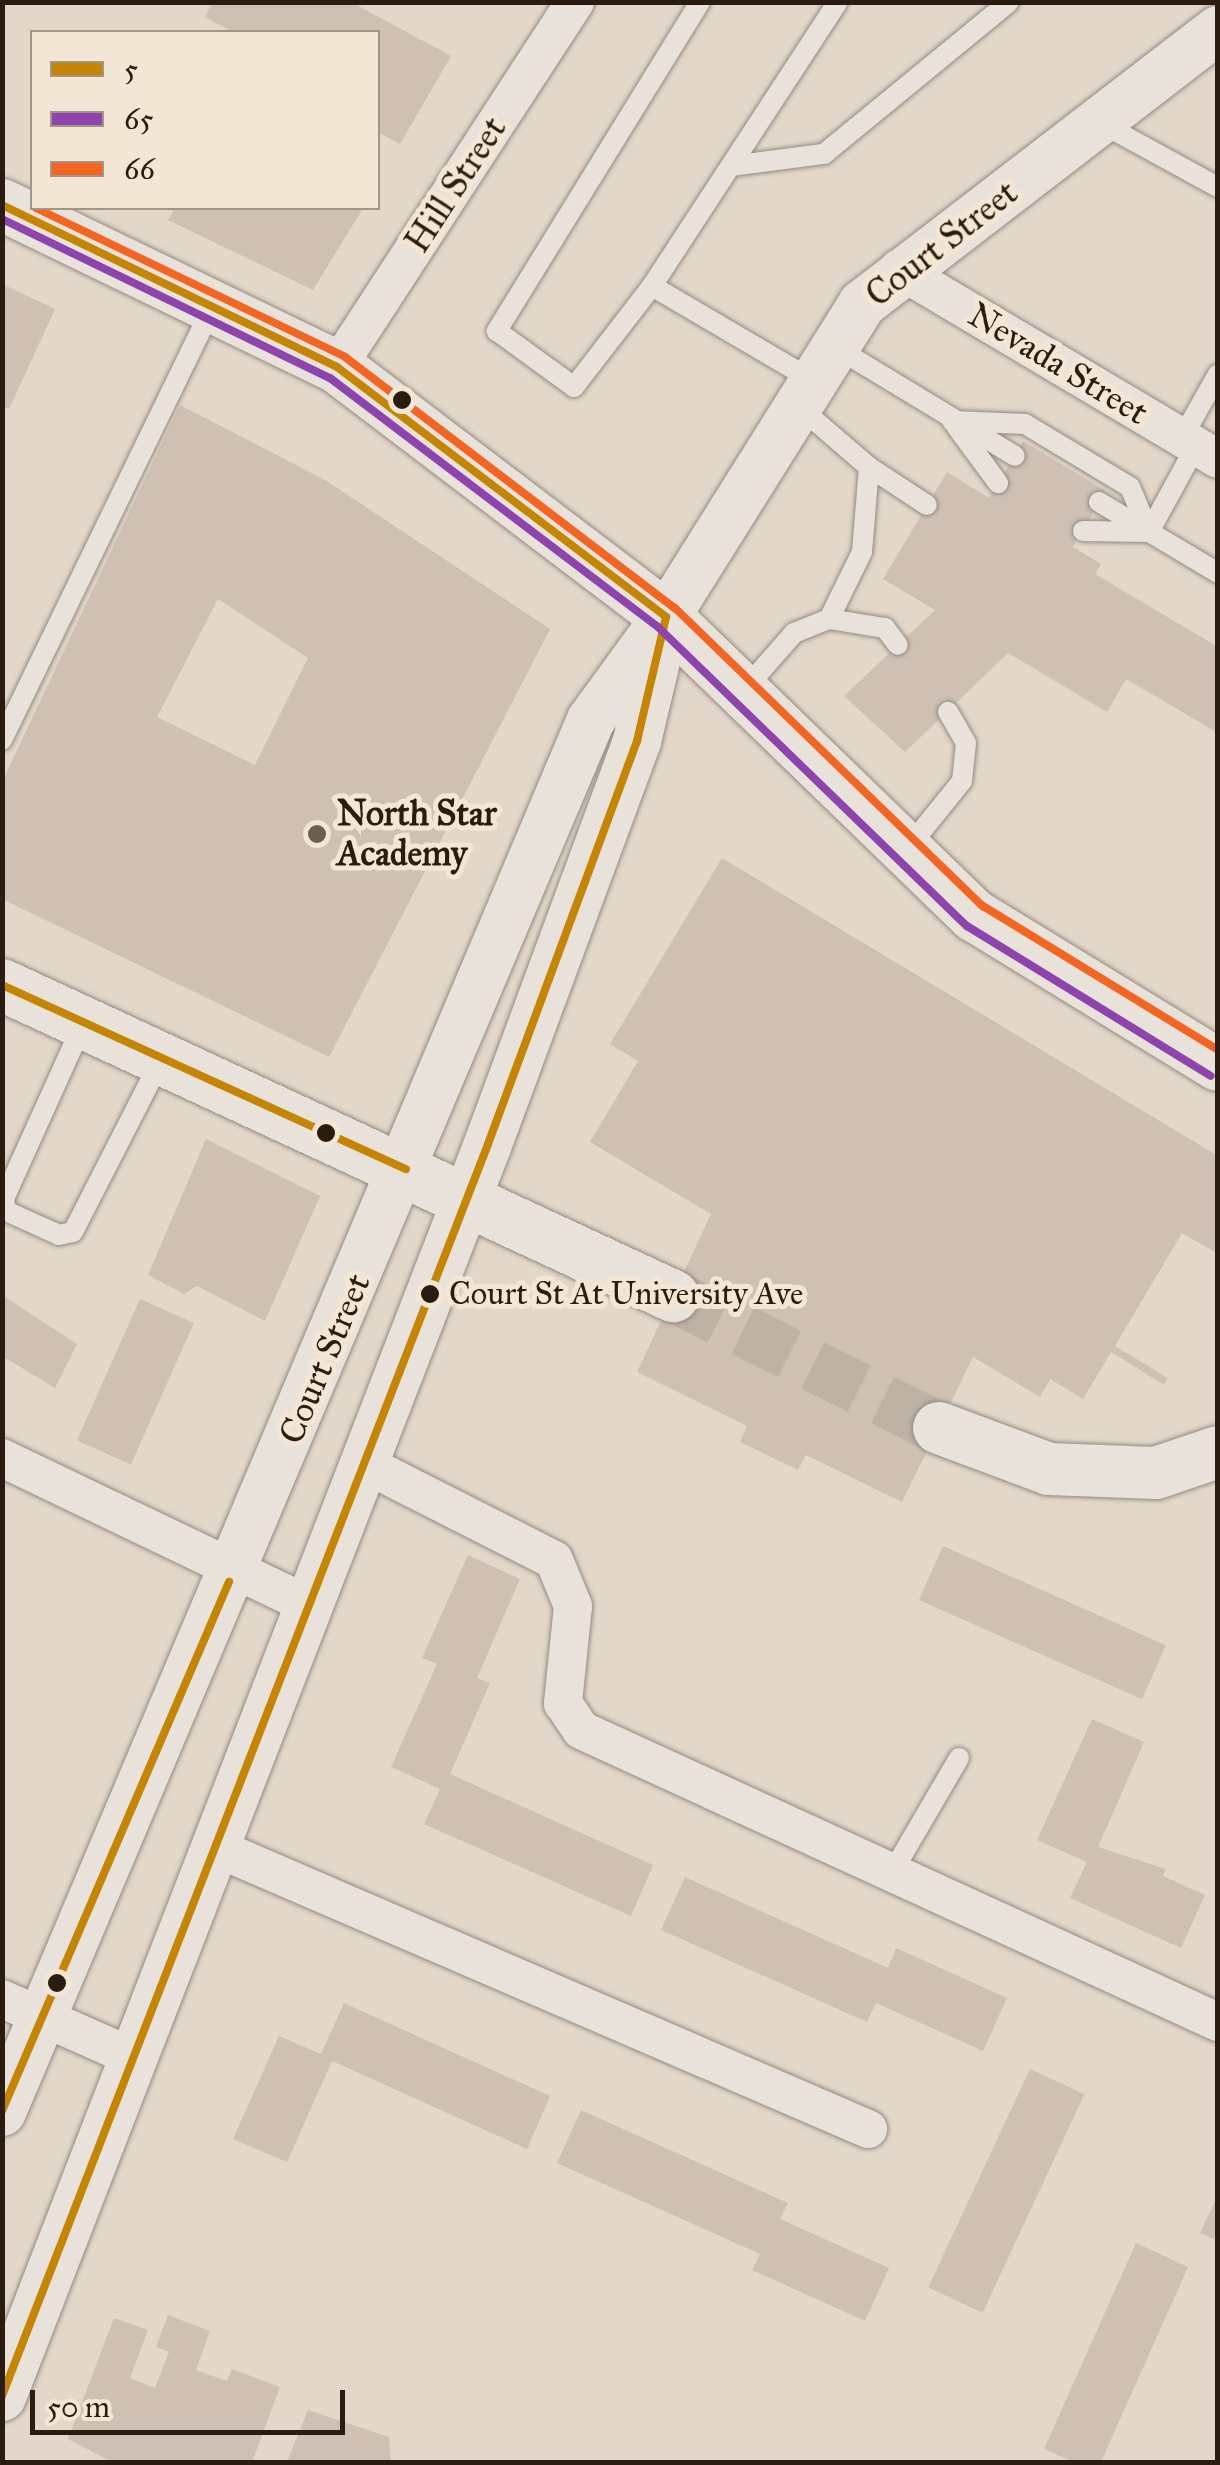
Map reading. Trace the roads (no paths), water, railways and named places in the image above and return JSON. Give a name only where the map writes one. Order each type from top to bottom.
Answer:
[{"type":"main road","points":[[2,205],[337,367],[666,617],[975,916],[1218,1065]]},
{"type":"main road","points":[[2,985],[163,1056],[673,1296]]},
{"type":"main road","points":[[939,1428],[1049,1469],[1156,1473],[1218,1452]]},
{"type":"street","name":"Hill Street","points":[[337,367],[575,2]]},
{"type":"street","name":"Court Street","points":[[2,2112],[46,2018],[406,1169],[591,720],[666,617],[816,378],[898,270],[1218,30]]},
{"type":"street","name":"Nevada Street","points":[[898,270],[1198,448]]},
{"type":"street","name":"Court Street","points":[[2,2397],[219,1848],[307,1604],[467,1199],[637,742],[666,617]]},
{"type":"street","points":[[2,1458],[233,1572],[307,1604]]},
{"type":"street","points":[[362,1462],[554,1560],[573,1606],[563,1703],[582,1730],[1218,2022]]},
{"type":"street","points":[[219,1848],[868,2129]]},
{"type":"street","points":[[2,1999],[136,2059]]},
{"type":"lane","points":[[700,2],[497,331],[574,387],[652,286],[838,2]]},
{"type":"lane","points":[[731,166],[824,154],[1009,2]]},
{"type":"lane","points":[[1098,122],[1218,187]]},
{"type":"lane","points":[[652,286],[816,378],[952,421],[1015,456]]},
{"type":"lane","points":[[2,740],[211,309]]},
{"type":"lane","points":[[1148,532],[1198,448],[1218,374]]},
{"type":"lane","points":[[816,378],[869,467],[927,505]]},
{"type":"lane","points":[[952,421],[998,483]]},
{"type":"lane","points":[[952,421],[1025,424],[1130,487],[1148,532]]},
{"type":"lane","points":[[829,618],[862,552],[869,467]]},
{"type":"lane","points":[[1099,502],[1218,574]]},
{"type":"lane","points":[[1082,531],[1148,532]]},
{"type":"lane","points":[[744,690],[794,633],[829,618],[885,628],[898,645]]},
{"type":"lane","points":[[907,850],[962,781],[966,743],[948,712]]},
{"type":"lane","points":[[85,1020],[6,1211],[73,1232],[163,1056]]},
{"type":"lane","points":[[893,1871],[959,1758]]},
{"type":"tunnel","points":[[673,1296],[939,1428]]},
{"type":"place","name":"North Star Academy","points":[[317,834]]},
{"type":"place","name":"Court St At University Ave","points":[[430,1294]]}]
